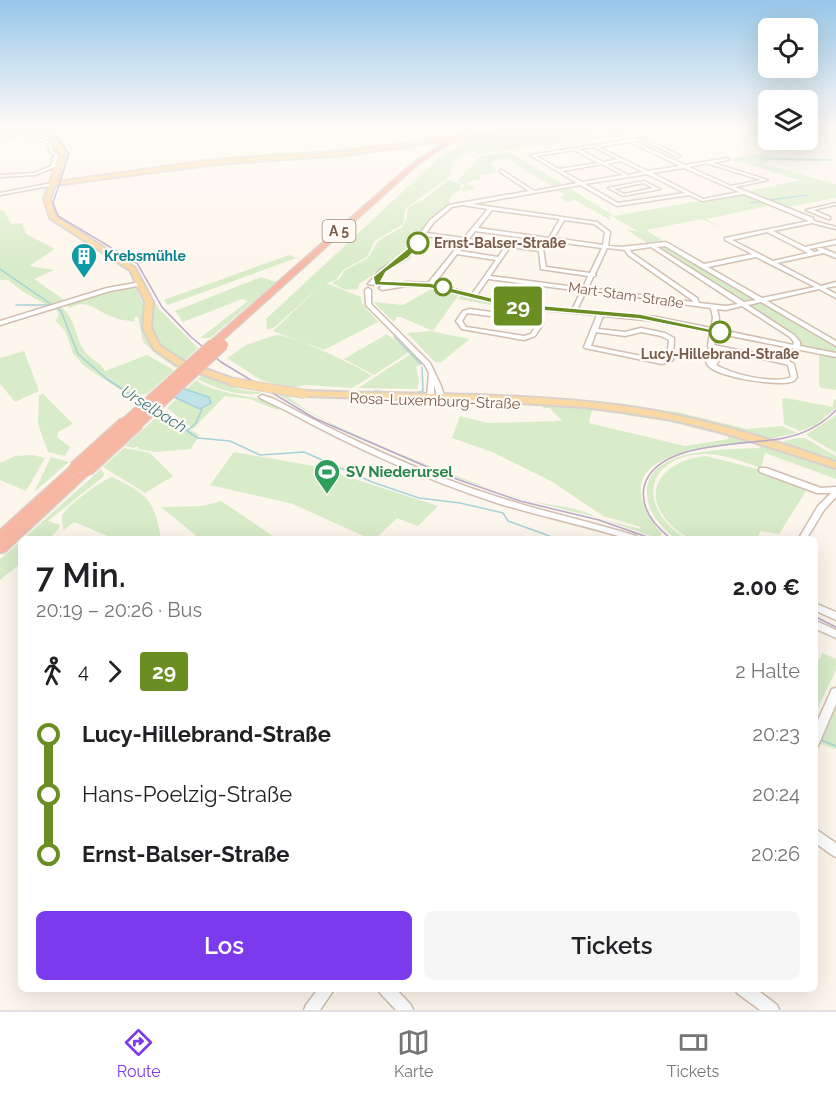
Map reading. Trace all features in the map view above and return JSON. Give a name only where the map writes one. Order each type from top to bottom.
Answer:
[{"type":"highway","name":"A 5","points":[[218,345],[404,174]]},
{"type":"highway","name":"A 5","points":[[0,537],[81,469],[410,174]]},
{"type":"highway","name":"A 5","points":[[0,549],[81,469]]},
{"type":"main road","name":"Rosa-Luxemburg-Straße","points":[[56,174],[47,204],[52,217],[129,265],[141,284],[150,308],[148,334],[157,347],[180,363],[232,382],[304,394],[367,400],[566,404],[624,409],[689,420],[765,441],[836,465]]},
{"type":"main road","points":[[52,184],[122,174]]},
{"type":"street","points":[[0,176],[33,174]]},
{"type":"street","points":[[506,174],[532,191]]},
{"type":"street","points":[[565,174],[620,206],[689,194]]},
{"type":"street","points":[[436,400],[432,373],[424,358],[368,304],[375,287],[406,257],[443,210],[461,203],[633,174]]},
{"type":"street","points":[[651,174],[702,200],[743,192]]},
{"type":"street","points":[[701,174],[811,220],[821,221],[836,228]]},
{"type":"street","points":[[730,187],[766,180],[747,174]]},
{"type":"street","points":[[644,182],[652,186],[658,189],[623,195],[610,188],[644,182]]},
{"type":"street","points":[[652,186],[668,183]]},
{"type":"street","points":[[0,194],[52,184]]},
{"type":"street","points":[[600,195],[617,192]]},
{"type":"street","points":[[461,203],[591,222],[608,232],[605,247],[574,311]]},
{"type":"street","points":[[828,218],[808,210],[836,204]]},
{"type":"street","points":[[430,285],[490,209]]},
{"type":"street","points":[[821,221],[836,215]]},
{"type":"street","points":[[550,240],[563,218]]},
{"type":"street","points":[[811,220],[728,239],[836,297]]},
{"type":"street","points":[[474,230],[628,250],[666,244],[836,344]]},
{"type":"street","points":[[768,231],[813,253]]},
{"type":"street","points":[[423,234],[541,250],[543,268],[593,274]]},
{"type":"street","points":[[474,295],[517,235]]},
{"type":"street","points":[[804,249],[836,242]]},
{"type":"street","points":[[653,246],[796,339],[796,348]]},
{"type":"street","points":[[816,246],[836,256]]},
{"type":"street","points":[[628,250],[630,254],[695,299],[698,305]]},
{"type":"street","points":[[771,263],[824,251]]},
{"type":"street","points":[[456,252],[500,259]]},
{"type":"street","points":[[703,266],[756,255]]},
{"type":"street","name":"Mart-Stam-Straße","points":[[489,277],[714,306],[764,302],[836,284]]},
{"type":"street","points":[[0,323],[109,289],[141,284]]},
{"type":"street","points":[[375,287],[430,285],[519,306],[656,319],[836,355]]},
{"type":"street","points":[[513,317],[519,306]]},
{"type":"street","points":[[712,348],[789,363],[794,376],[780,382],[719,372],[712,366],[717,359],[712,348],[712,330],[716,318],[714,306]]},
{"type":"street","points":[[470,311],[513,317],[532,319],[540,324],[533,334],[524,338],[464,328],[459,321],[465,312],[470,311]]},
{"type":"street","points":[[594,330],[625,334],[641,330],[668,335],[672,339],[670,360],[662,362],[590,349],[586,345],[601,313]]},
{"type":"street","points":[[432,373],[436,400]]},
{"type":"street","points":[[262,397],[272,400],[332,433],[459,486],[525,509],[626,536]]},
{"type":"street","points":[[764,470],[820,491],[836,491]]},
{"type":"street","points":[[804,536],[821,508],[836,491]]},
{"type":"street","points":[[820,606],[836,616]]},
{"type":"street","points":[[818,625],[836,634]]},
{"type":"street","points":[[818,733],[836,692]]},
{"type":"street","points":[[818,837],[836,851]]},
{"type":"street","points":[[310,1010],[325,992]]},
{"type":"street","points":[[389,992],[406,1010]]},
{"type":"street","points":[[747,992],[772,1010]]},
{"type":"green space","points":[[422,174],[450,174],[449,177],[405,209],[403,224],[375,241],[367,257],[343,270],[336,280],[326,283],[361,297],[362,303],[378,322],[324,350],[273,331],[323,283],[275,327],[267,330],[266,319]]},
{"type":"green space","points":[[464,174],[484,174],[478,175],[482,179],[466,182],[475,189],[461,191],[464,185],[457,181]]},
{"type":"green space","points":[[532,174],[546,174],[563,184],[552,186]]},
{"type":"green space","points":[[780,174],[800,174],[836,184],[836,198],[787,207],[744,192],[800,180]]},
{"type":"green space","points":[[448,180],[459,183],[462,188],[451,196],[448,205],[429,218],[411,244],[407,244],[411,245],[396,259],[359,284],[358,289],[346,290],[332,283],[340,278],[344,271],[368,258],[378,241],[402,227],[407,219],[408,208],[422,200],[426,202],[423,200]]},
{"type":"green space","points":[[568,187],[614,216],[743,193],[772,205],[706,219],[724,229],[702,219],[646,230],[665,242],[650,245],[626,229],[639,232],[610,215],[610,220],[575,200],[567,202],[559,197],[566,195],[556,189]]},
{"type":"green space","points":[[0,210],[4,211],[11,224],[22,223],[26,234],[55,249],[29,266],[54,270],[34,279],[66,301],[48,306],[8,280],[0,280]]},
{"type":"green space","points":[[663,245],[836,345],[836,352],[799,347],[798,339],[794,335],[657,247]]},
{"type":"green space","points":[[289,255],[296,258],[168,305],[164,300]]},
{"type":"green space","points":[[261,277],[276,282],[210,338],[200,338],[248,301],[242,299],[183,322],[175,311]]},
{"type":"green space","points":[[143,282],[159,309],[198,348],[183,362],[160,346],[150,330],[152,301]]},
{"type":"green space","points":[[420,286],[456,291],[516,310],[458,299],[461,295],[472,300],[460,293],[433,331],[401,317],[397,317],[394,322],[373,302],[403,305],[433,288]]},
{"type":"green space","points":[[136,287],[146,312],[146,336],[155,349],[180,365],[176,368],[143,342],[138,317],[135,317],[134,322],[113,317],[86,305],[81,304],[70,308],[64,304],[110,290]]},
{"type":"green space","points":[[59,305],[70,317],[84,350],[105,371],[147,355],[174,370],[147,394],[142,394],[138,402],[83,365],[73,353],[65,331],[56,321],[59,314],[54,307]]},
{"type":"green space","points":[[430,331],[470,339],[440,363],[435,362],[407,333]]},
{"type":"green space","points":[[387,334],[409,352],[374,375],[344,359]]},
{"type":"green space","points":[[276,335],[309,345],[372,376],[352,388],[307,385],[288,388],[261,380],[227,358],[246,345]]},
{"type":"green space","points":[[24,351],[39,391],[15,402],[0,384],[0,358]]},
{"type":"green space","points":[[412,353],[422,364],[416,367],[419,381],[417,389],[358,388]]},
{"type":"green space","points":[[819,354],[836,356],[836,390],[821,388],[819,385]]},
{"type":"green space","points":[[202,375],[239,389],[262,393],[248,394],[222,389],[198,379]]},
{"type":"green space","points":[[196,380],[216,390],[260,399],[281,408],[277,410],[250,399],[225,396],[193,429],[167,408]]},
{"type":"green space","points":[[276,393],[287,394],[324,420],[357,435],[496,490],[471,483],[391,452],[313,415]]},
{"type":"green space","points":[[43,394],[73,424],[58,432],[57,437],[70,447],[65,456],[48,452],[38,424],[39,395]]},
{"type":"green space","points":[[508,397],[616,403],[681,413],[747,429],[782,426],[797,433],[770,439],[682,417]]},
{"type":"green space","points":[[782,399],[833,407],[833,401],[836,399],[836,408],[816,425],[800,431],[784,424]]},
{"type":"green space","points":[[543,406],[571,407],[626,413],[679,422],[760,442],[687,452],[665,459],[649,470],[641,485],[644,506],[662,534],[651,536],[602,519],[640,529],[641,527],[603,516],[551,481],[492,452],[452,438],[460,416],[488,423],[562,421],[550,408],[543,408]],"holes":[[[592,410],[666,421],[727,436],[729,439],[685,446],[589,423]]]},
{"type":"green space","points":[[163,411],[199,435],[191,449],[155,452],[138,449],[138,446],[134,448],[125,446]]},
{"type":"green space","points":[[836,415],[836,453],[806,435]]},
{"type":"green space","points":[[805,438],[836,456],[836,463],[778,443]]},
{"type":"green space","points":[[771,444],[836,467],[836,479],[765,453],[761,468],[717,455],[703,454],[683,457],[668,464],[659,474],[654,486],[654,499],[660,513],[670,526],[682,536],[673,536],[652,513],[647,493],[650,478],[660,466],[674,459],[691,454],[760,448],[759,446]]},
{"type":"green space","points":[[124,448],[150,453],[173,476],[145,493],[103,467]]},
{"type":"green space","name":"SV Niederursel","points":[[234,452],[314,466],[438,506],[418,526],[397,518],[378,536],[364,536],[293,504],[210,485]]},
{"type":"green space","points":[[32,455],[45,458],[26,491],[0,480],[0,463],[15,456]]},
{"type":"green space","points":[[706,456],[757,469],[806,491],[779,534],[761,531],[758,536],[686,536],[669,523],[660,510],[656,498],[661,478],[669,469],[692,458]]},
{"type":"green space","points":[[51,457],[69,462],[34,492]]},
{"type":"green space","points":[[101,469],[103,477],[48,521],[60,525],[52,536],[26,536]]},
{"type":"green space","points":[[112,477],[134,488],[147,500],[152,506],[160,536],[107,536],[74,522],[56,536],[63,530],[64,512],[93,488]]},
{"type":"green space","points":[[221,501],[273,536],[197,536],[161,507],[203,506]]},
{"type":"green space","points":[[535,502],[578,510],[596,517],[554,507]]},
{"type":"green space","points":[[18,544],[18,565],[0,580],[0,559]]},
{"type":"green space","points":[[823,653],[836,659],[836,670],[818,708],[818,661]]},
{"type":"green space","points":[[836,701],[836,749],[821,744]]},
{"type":"water","points":[[182,388],[209,397],[211,403],[200,409],[163,392]]},
{"type":"waterway","points":[[770,200],[807,195]]},
{"type":"waterway","points":[[751,203],[759,202]]},
{"type":"waterway","name":"Urselbach","points":[[0,269],[61,311],[78,354],[107,379],[142,402]]},
{"type":"waterway","points":[[16,305],[49,305]]},
{"type":"waterway","points":[[394,337],[421,364]]},
{"type":"waterway","points":[[374,391],[414,394],[423,391],[422,367]]},
{"type":"waterway","points":[[188,430],[196,423],[202,409]]},
{"type":"waterway","name":"Urselbach","points":[[156,411],[198,438],[230,441],[260,455],[304,452],[372,482],[419,498],[460,503],[503,513],[508,521],[549,536]]},
{"type":"waterway","name":"Urselbach","points":[[821,740],[836,746]]},
{"type":"tram line","points":[[62,174],[53,203],[58,216],[137,263],[162,307],[191,337],[221,362],[314,418],[448,476],[520,501],[599,520],[644,536]]},
{"type":"tram line","points":[[668,536],[650,516],[643,495],[644,487],[652,472],[665,461],[683,453],[704,448],[791,436],[819,424],[836,410]]},
{"type":"tram line","points":[[818,618],[836,627]]},
{"type":"bus line","name":"29","points":[[418,243],[406,257],[383,270],[377,277],[378,284],[382,286],[430,285],[513,306],[640,317],[720,332]]},
{"type":"place","name":"Ernst-Balser-Straße","points":[[418,243]]},
{"type":"place","name":"Krebsmühle","points":[[84,279]]},
{"type":"place","name":"Lucy-Hillebrand-Straße","points":[[720,332]]},
{"type":"place","name":"SV Niederursel","points":[[327,495]]}]
